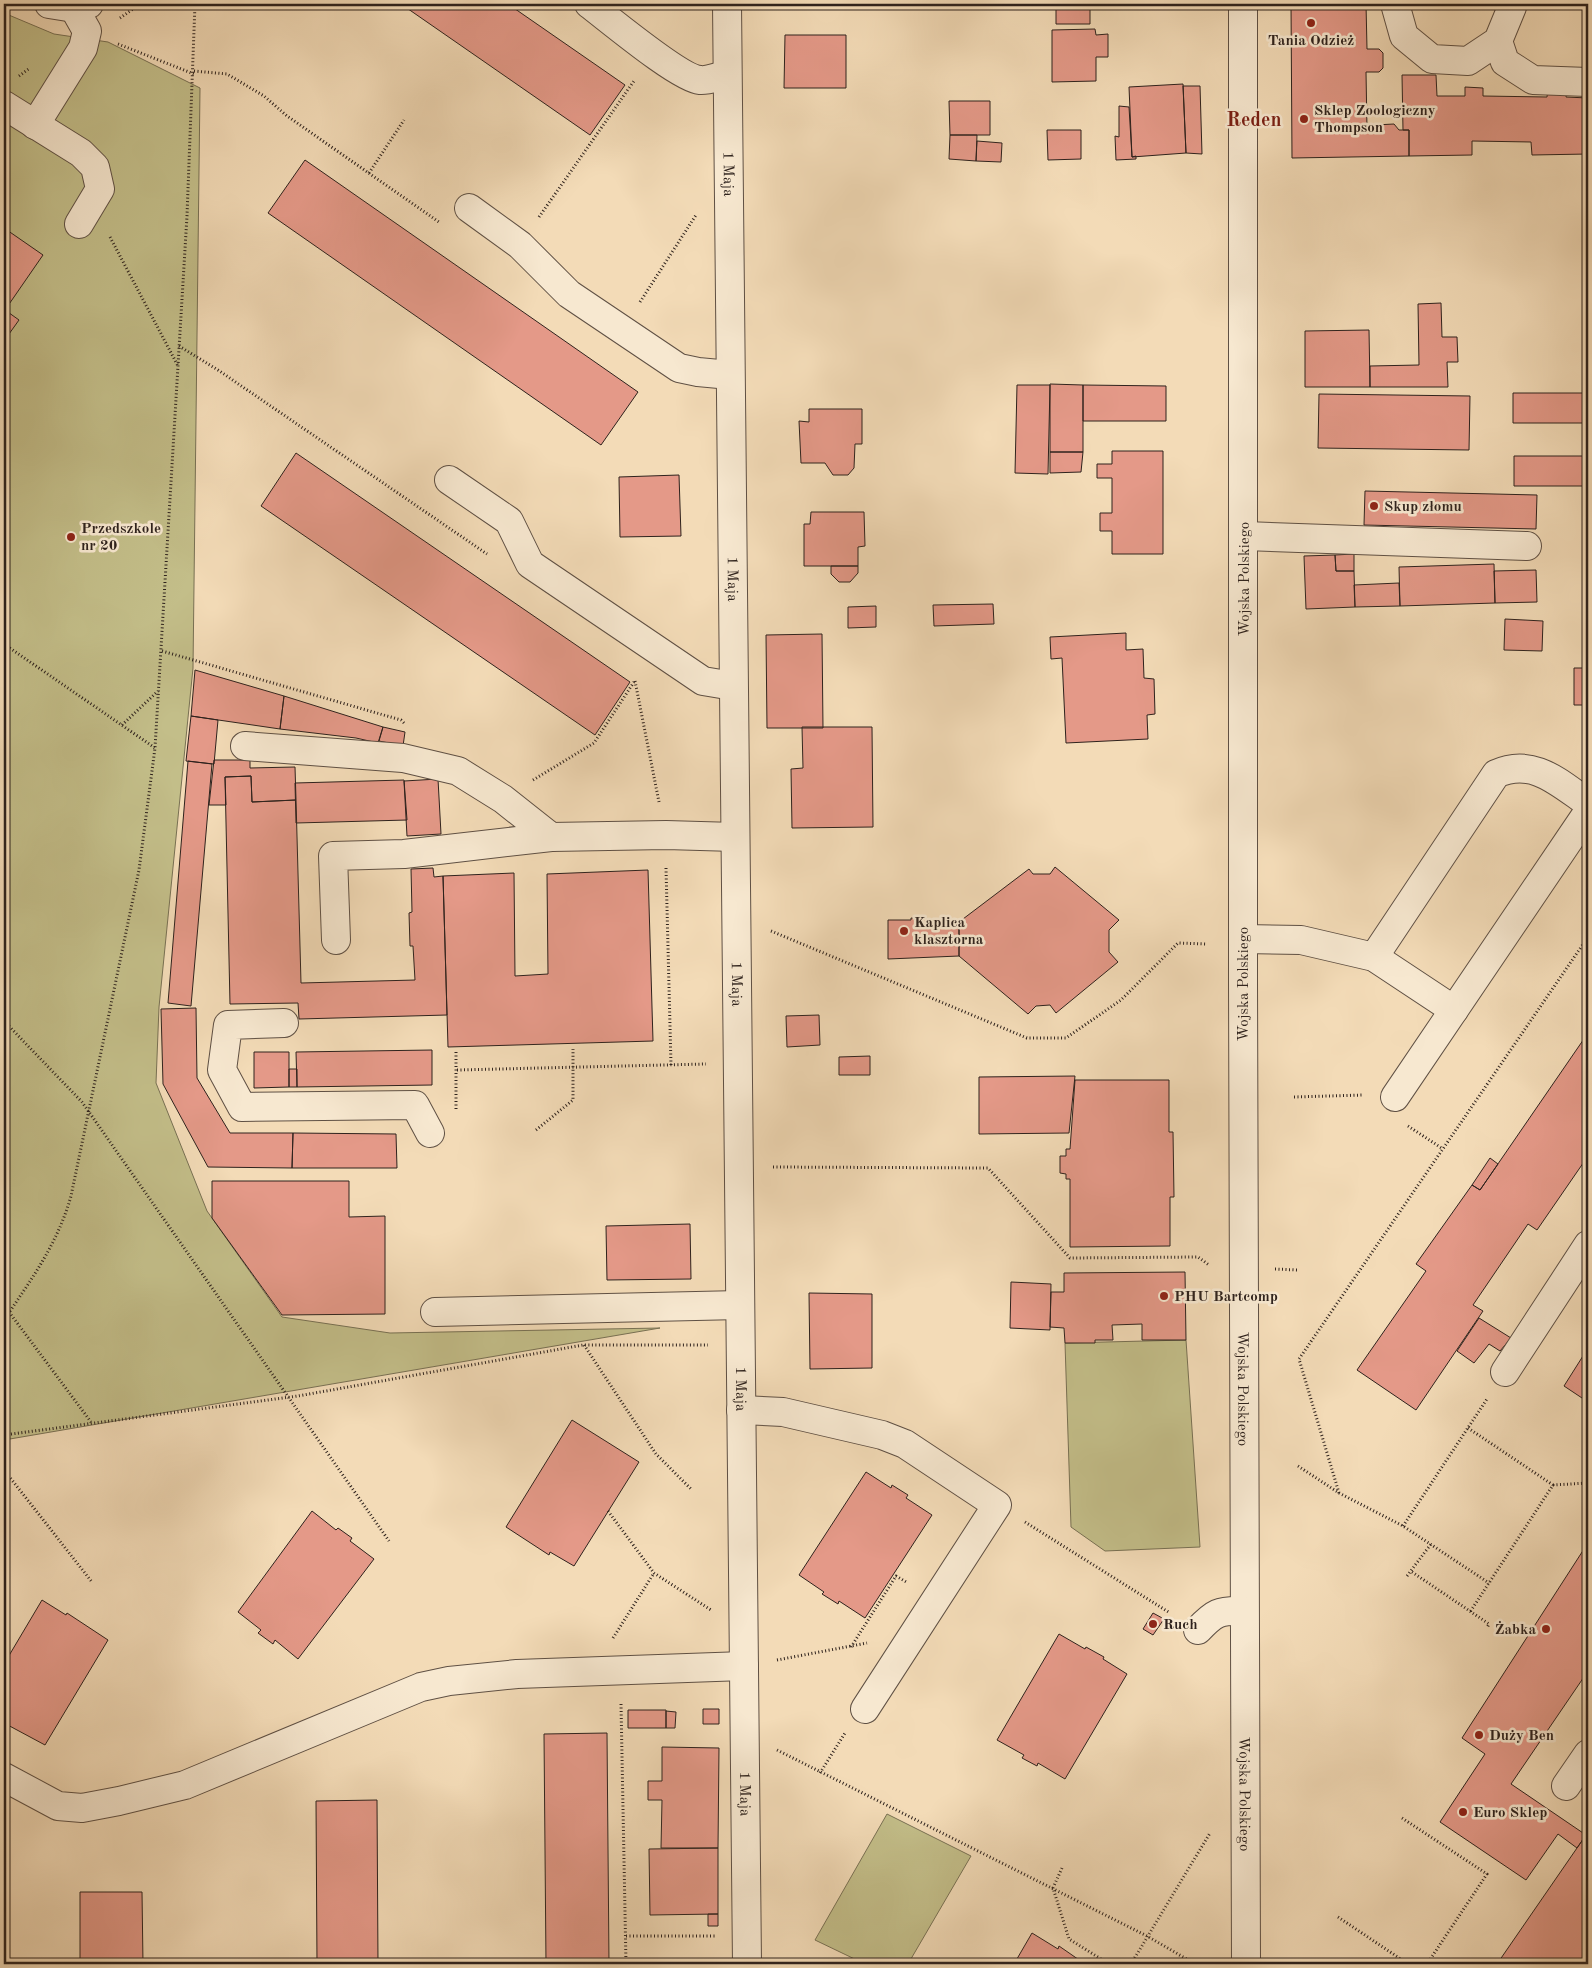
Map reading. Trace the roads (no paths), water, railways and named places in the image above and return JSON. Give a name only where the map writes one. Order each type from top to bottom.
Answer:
[{"type":"street","points":[[589,4],[654,54],[681,71],[700,80],[727,75]]},
{"type":"street","name":"1 Maja","points":[[726,4],[747,1964]]},
{"type":"street","name":"Wojska Polskiego","points":[[1243,4],[1245,536],[1243,1611],[1246,1964]]},
{"type":"street","points":[[1395,4],[1404,36],[1432,59],[1468,61],[1498,41],[1512,7],[1511,4]]},
{"type":"street","points":[[35,125],[83,48],[75,12]]},
{"type":"street","points":[[1498,41],[1505,62],[1533,80],[1588,82]]},
{"type":"street","points":[[4,105],[81,153],[95,166],[100,189],[85,215]]},
{"type":"street","points":[[469,208],[520,245],[569,294],[679,368],[730,375]]},
{"type":"street","points":[[449,480],[509,521],[530,564],[703,680],[733,686]]},
{"type":"street","points":[[1245,536],[1526,546]]},
{"type":"street","points":[[245,746],[403,758],[458,771],[503,799],[551,837]]},
{"type":"street","points":[[1374,957],[1496,774],[1509,768],[1522,767],[1551,777],[1588,803]]},
{"type":"street","points":[[1395,1096],[1588,812]]},
{"type":"street","points":[[336,940],[333,856],[404,854],[551,837],[666,835],[735,837]]},
{"type":"street","points":[[1243,939],[1301,940],[1374,957],[1454,1010]]},
{"type":"street","points":[[284,1023],[228,1025],[222,1070],[242,1107],[415,1105],[430,1133]]},
{"type":"street","points":[[1505,1372],[1588,1246]]},
{"type":"street","points":[[435,1312],[740,1305]]},
{"type":"street","points":[[741,1410],[783,1412],[882,1435],[905,1444],[996,1505],[865,1709]]},
{"type":"street","points":[[1198,1630],[1210,1618],[1223,1610],[1243,1611]]},
{"type":"street","points":[[4,1777],[58,1806],[82,1808],[185,1785],[421,1687],[449,1681],[517,1674],[744,1666]]},
{"type":"street","points":[[1566,1786],[1588,1754]]},
{"type":"place","name":"Tania Odzież","points":[[1311,23]]},
{"type":"place","name":"Sklep Zoologiczny Thompson","points":[[1304,119]]},
{"type":"place","name":"Skup złomu","points":[[1374,506]]},
{"type":"place","name":"Przedszkole nr 20","points":[[71,537]]},
{"type":"place","name":"Kaplica klasztorna","points":[[904,931]]},
{"type":"place","name":"PHU Bartcomp","points":[[1164,1296]]},
{"type":"place","name":"Ruch","points":[[1153,1624]]},
{"type":"place","name":"Żabka","points":[[1546,1629]]},
{"type":"place","name":"Duży Ben","points":[[1479,1735]]},
{"type":"place","name":"Euro Sklep","points":[[1463,1812]]},
{"type":"district","name":"Reden","points":[[1254,119]]}]
